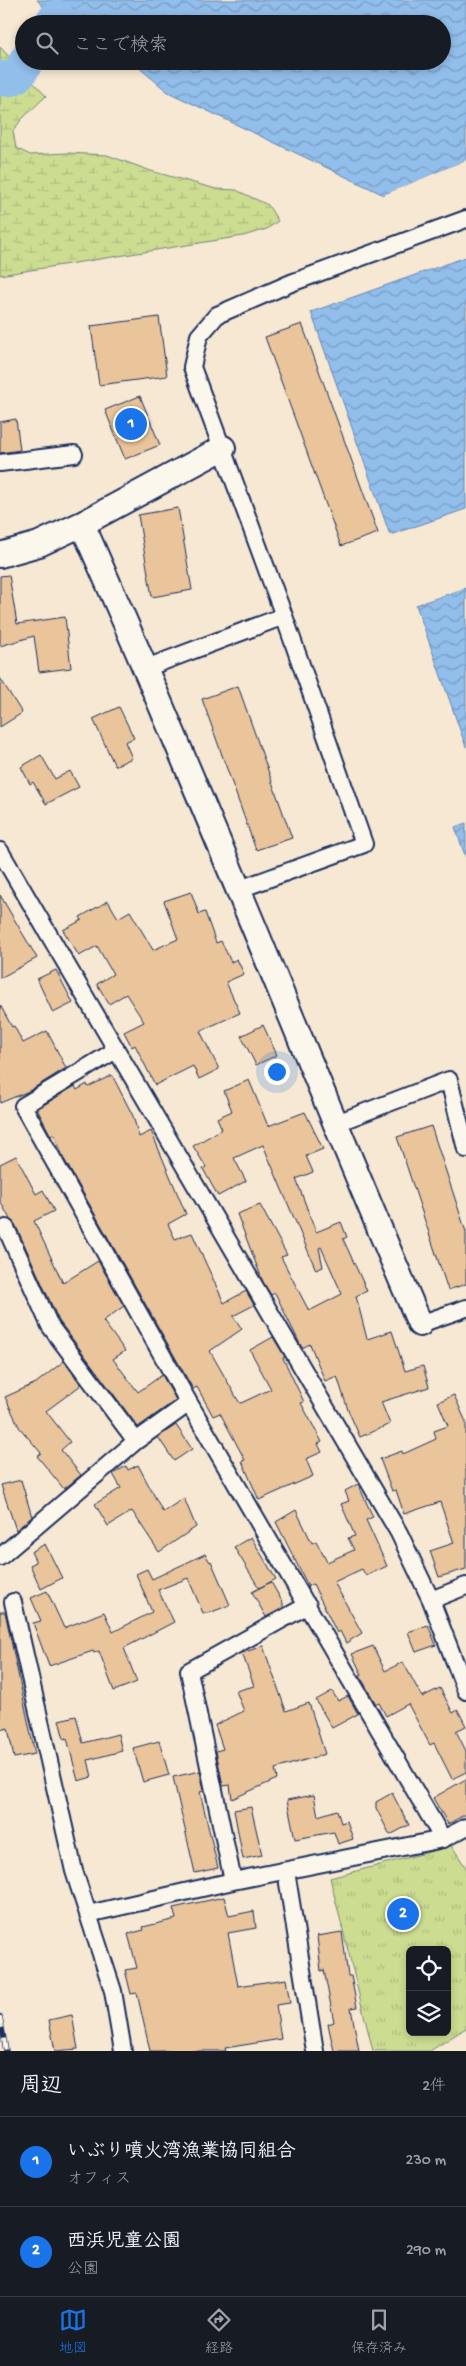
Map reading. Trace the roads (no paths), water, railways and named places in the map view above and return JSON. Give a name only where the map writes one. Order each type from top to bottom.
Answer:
[{"type":"street","points":[[237,890],[364,844],[284,616],[192,367],[199,336],[217,315],[291,282],[466,219]]},
{"type":"street","points":[[0,555],[39,544],[82,524],[223,448]]},
{"type":"street","points":[[0,463],[74,454]]},
{"type":"street","points":[[82,524],[146,668],[334,1124],[420,1324],[466,1308]]},
{"type":"street","points":[[146,668],[284,616]]},
{"type":"street","points":[[0,850],[399,1533],[431,1600],[466,1691]]},
{"type":"street","points":[[116,1050],[23,1106],[189,1403],[443,1838]]},
{"type":"street","points":[[334,1124],[449,1080],[466,1149]]},
{"type":"street","points":[[6,1228],[50,1326],[136,1441]]},
{"type":"street","points":[[0,1557],[136,1441],[189,1403]]},
{"type":"street","points":[[431,1600],[466,1586]]},
{"type":"street","points":[[13,1602],[74,1871],[113,1991],[123,2051]]},
{"type":"street","points":[[233,1881],[189,1671],[308,1605]]},
{"type":"street","points":[[88,1914],[233,1881],[443,1838],[466,1827]]},
{"type":"street","points":[[286,1871],[315,2051]]},
{"type":"water","points":[[37,0],[466,0],[466,160],[384,195],[168,92],[142,70],[451,70],[451,15],[53,15]]},
{"type":"water","points":[[466,257],[466,509],[390,535],[311,312]]},
{"type":"water","points":[[466,588],[466,747],[416,605]]},
{"type":"water","points":[[466,823],[466,858],[455,827]]},
{"type":"waterway","points":[[0,78],[13,78],[21,70]]},
{"type":"railway","points":[[0,2017],[6,2051]]},
{"type":"place","name":"いぶり噴火湾漁業協同組合","points":[[131,424]]},
{"type":"place","name":"西浜児童公園","points":[[403,1914]]}]
